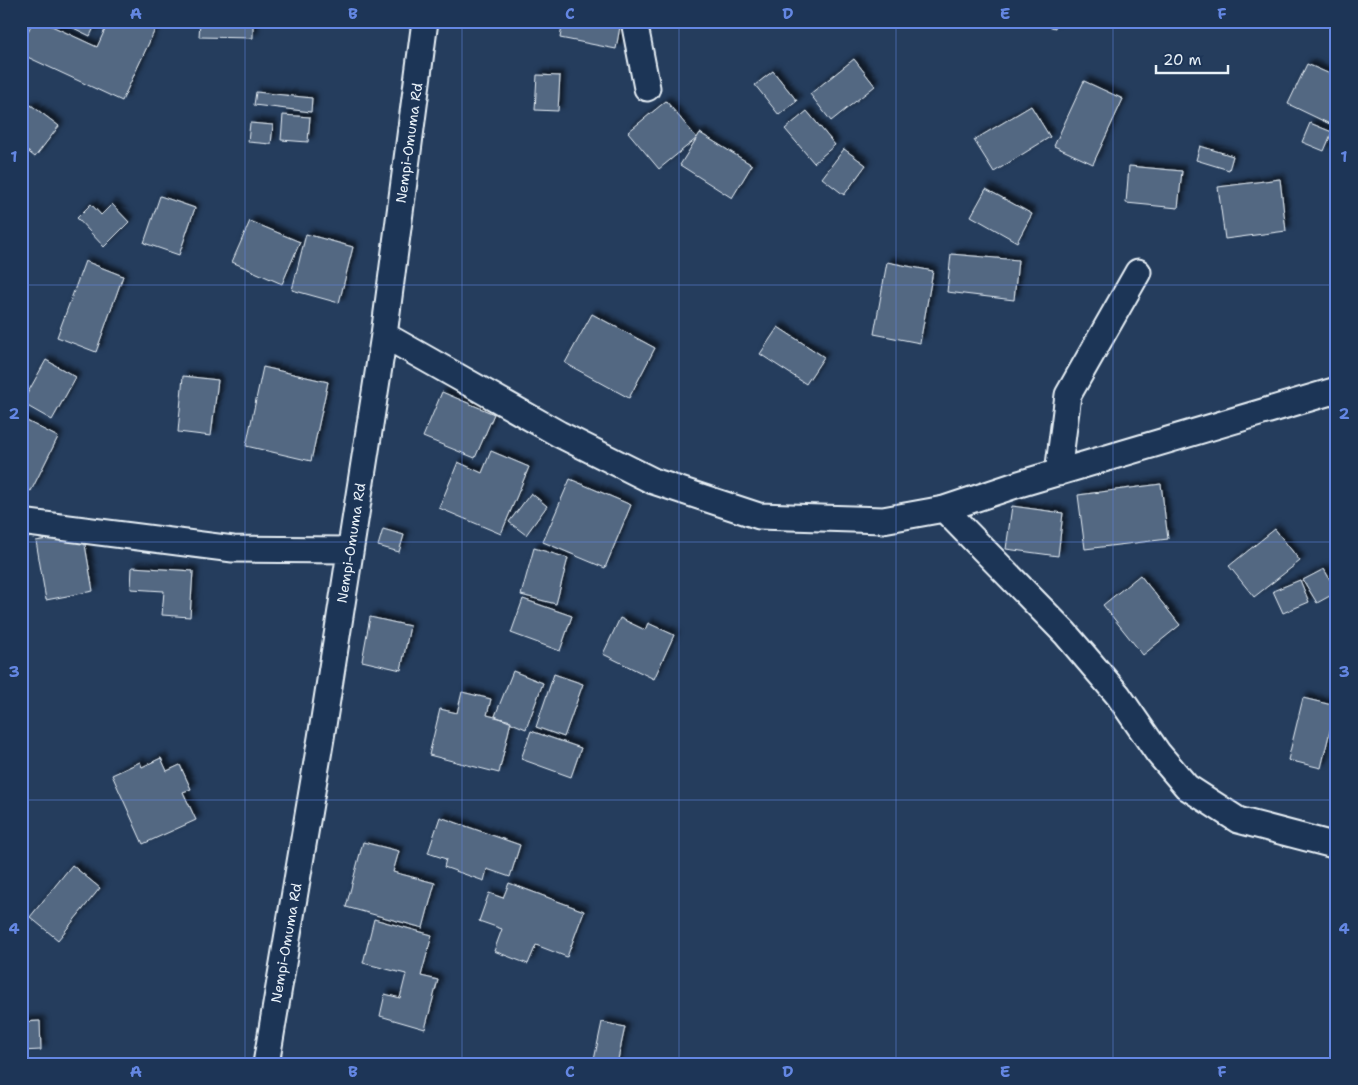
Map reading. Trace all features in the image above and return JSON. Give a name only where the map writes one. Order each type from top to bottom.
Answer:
[{"type":"street","name":"Nempi-Omuma Rd","points":[[266,1064],[321,738],[384,335],[425,21]]},
{"type":"street","points":[[634,21],[633,25],[648,88]]},
{"type":"street","points":[[1058,473],[1068,395],[1138,272]]},
{"type":"street","points":[[384,335],[559,434],[653,481],[759,516],[883,520],[944,510],[1058,473],[1337,390]]},
{"type":"street","points":[[944,510],[1065,633],[1118,695],[1158,753],[1187,787],[1238,820],[1337,846]]},
{"type":"street","points":[[21,522],[233,549],[349,550]]},
{"type":"building","points":[[33,21],[41,21],[97,47],[109,21],[159,21],[122,101],[21,54],[21,46]]},
{"type":"building","points":[[59,21],[97,21],[90,36]]},
{"type":"building","points":[[200,21],[253,21],[253,38],[199,37]]},
{"type":"building","points":[[563,21],[621,21],[616,49],[560,38]]},
{"type":"building","points":[[1030,21],[1057,21],[1055,28]]},
{"type":"building","points":[[854,59],[875,86],[831,121],[810,94]]},
{"type":"building","points":[[1307,64],[1337,77],[1336,127],[1288,104]]},
{"type":"building","points":[[773,71],[797,101],[779,115],[755,85]]},
{"type":"building","points":[[537,75],[560,76],[558,111],[535,110]]},
{"type":"building","points":[[1084,81],[1123,99],[1093,164],[1054,146]]},
{"type":"building","points":[[256,92],[312,98],[311,112],[254,105]]},
{"type":"building","points":[[666,101],[697,138],[659,169],[628,132]]},
{"type":"building","points":[[31,105],[59,126],[35,157],[21,146],[21,117]]},
{"type":"building","points":[[1031,106],[1050,137],[994,172],[974,140]]},
{"type":"building","points":[[807,111],[835,145],[814,163],[785,129]]},
{"type":"building","points":[[283,115],[310,117],[308,142],[281,140]]},
{"type":"building","points":[[250,123],[273,125],[271,144],[248,142]]},
{"type":"building","points":[[1310,123],[1332,132],[1324,151],[1302,142]]},
{"type":"building","points":[[700,133],[752,165],[732,198],[680,165]]},
{"type":"building","points":[[1200,146],[1233,156],[1229,170],[1196,160]]},
{"type":"building","points":[[844,149],[866,165],[844,195],[822,178]]},
{"type":"building","points":[[1129,166],[1182,171],[1178,208],[1126,203]]},
{"type":"building","points":[[1280,179],[1286,231],[1225,239],[1218,187]]},
{"type":"building","points":[[986,189],[1032,214],[1017,242],[971,216]]},
{"type":"building","points":[[160,196],[195,208],[179,255],[144,243]]},
{"type":"building","points":[[91,204],[101,215],[112,204],[129,222],[104,247],[77,218]]},
{"type":"building","points":[[250,221],[300,242],[282,284],[232,262]]},
{"type":"building","points":[[306,234],[353,247],[339,303],[292,290]]},
{"type":"building","points":[[951,254],[1018,260],[1014,300],[947,292]]},
{"type":"building","points":[[85,261],[123,276],[96,352],[57,337]]},
{"type":"building","points":[[887,262],[933,271],[920,343],[874,334]]},
{"type":"building","points":[[592,314],[655,348],[629,398],[565,363]]},
{"type":"building","points":[[778,327],[824,357],[806,384],[760,354]]},
{"type":"building","points":[[46,360],[76,377],[52,420],[22,403]]},
{"type":"building","points":[[263,367],[328,382],[311,461],[246,446]]},
{"type":"building","points":[[183,376],[218,380],[211,436],[178,432]]},
{"type":"building","points":[[442,392],[494,414],[475,458],[423,437]]},
{"type":"building","points":[[21,418],[58,437],[31,491],[21,486]]},
{"type":"building","points":[[491,451],[529,467],[501,534],[439,508],[458,462],[482,473]]},
{"type":"building","points":[[570,479],[631,505],[605,568],[543,542]]},
{"type":"building","points":[[1161,484],[1168,539],[1085,549],[1078,495]]},
{"type":"building","points":[[531,493],[547,506],[526,535],[509,522]]},
{"type":"building","points":[[1012,506],[1063,513],[1058,556],[1006,549]]},
{"type":"building","points":[[383,529],[404,535],[399,552],[378,546]]},
{"type":"building","points":[[1275,529],[1300,561],[1254,597],[1229,566]]},
{"type":"building","points":[[83,533],[93,591],[46,600],[36,541]]},
{"type":"building","points":[[534,548],[568,558],[556,604],[521,595]]},
{"type":"building","points":[[132,567],[193,571],[190,617],[162,615],[164,591],[131,589]]},
{"type":"building","points":[[1324,569],[1337,592],[1317,603],[1303,580]]},
{"type":"building","points":[[1140,575],[1180,625],[1143,655],[1103,605]]},
{"type":"building","points":[[1300,580],[1309,602],[1283,613],[1273,591]]},
{"type":"building","points":[[523,599],[572,616],[560,651],[511,633]]},
{"type":"building","points":[[370,617],[410,626],[401,670],[362,661]]},
{"type":"building","points":[[620,618],[645,630],[648,623],[674,635],[654,679],[603,654]]},
{"type":"building","points":[[513,671],[543,683],[526,729],[495,716]]},
{"type":"building","points":[[554,674],[583,684],[564,737],[536,727]]},
{"type":"building","points":[[462,692],[491,699],[487,715],[511,721],[499,773],[429,755],[440,709],[457,713]]},
{"type":"building","points":[[1303,698],[1336,706],[1321,768],[1288,760]]},
{"type":"building","points":[[531,731],[581,748],[571,777],[521,759]]},
{"type":"building","points":[[161,758],[167,771],[180,765],[191,789],[183,792],[196,820],[143,844],[112,775],[140,762],[142,767]]},
{"type":"building","points":[[440,817],[520,845],[510,877],[487,869],[484,881],[444,867],[446,859],[428,853]]},
{"type":"building","points":[[363,842],[399,851],[393,872],[435,883],[423,928],[346,907]]},
{"type":"building","points":[[72,865],[100,888],[58,940],[30,917]]},
{"type":"building","points":[[509,883],[584,911],[567,957],[536,945],[528,964],[494,951],[502,929],[479,921],[489,893],[503,898]]},
{"type":"building","points":[[374,919],[432,935],[421,976],[438,980],[425,1029],[380,1016],[385,994],[400,998],[406,974],[363,963]]},
{"type":"building","points":[[40,1021],[41,1050],[21,1051],[21,1022]]},
{"type":"building","points":[[602,1022],[625,1027],[617,1064],[594,1060]]}]
